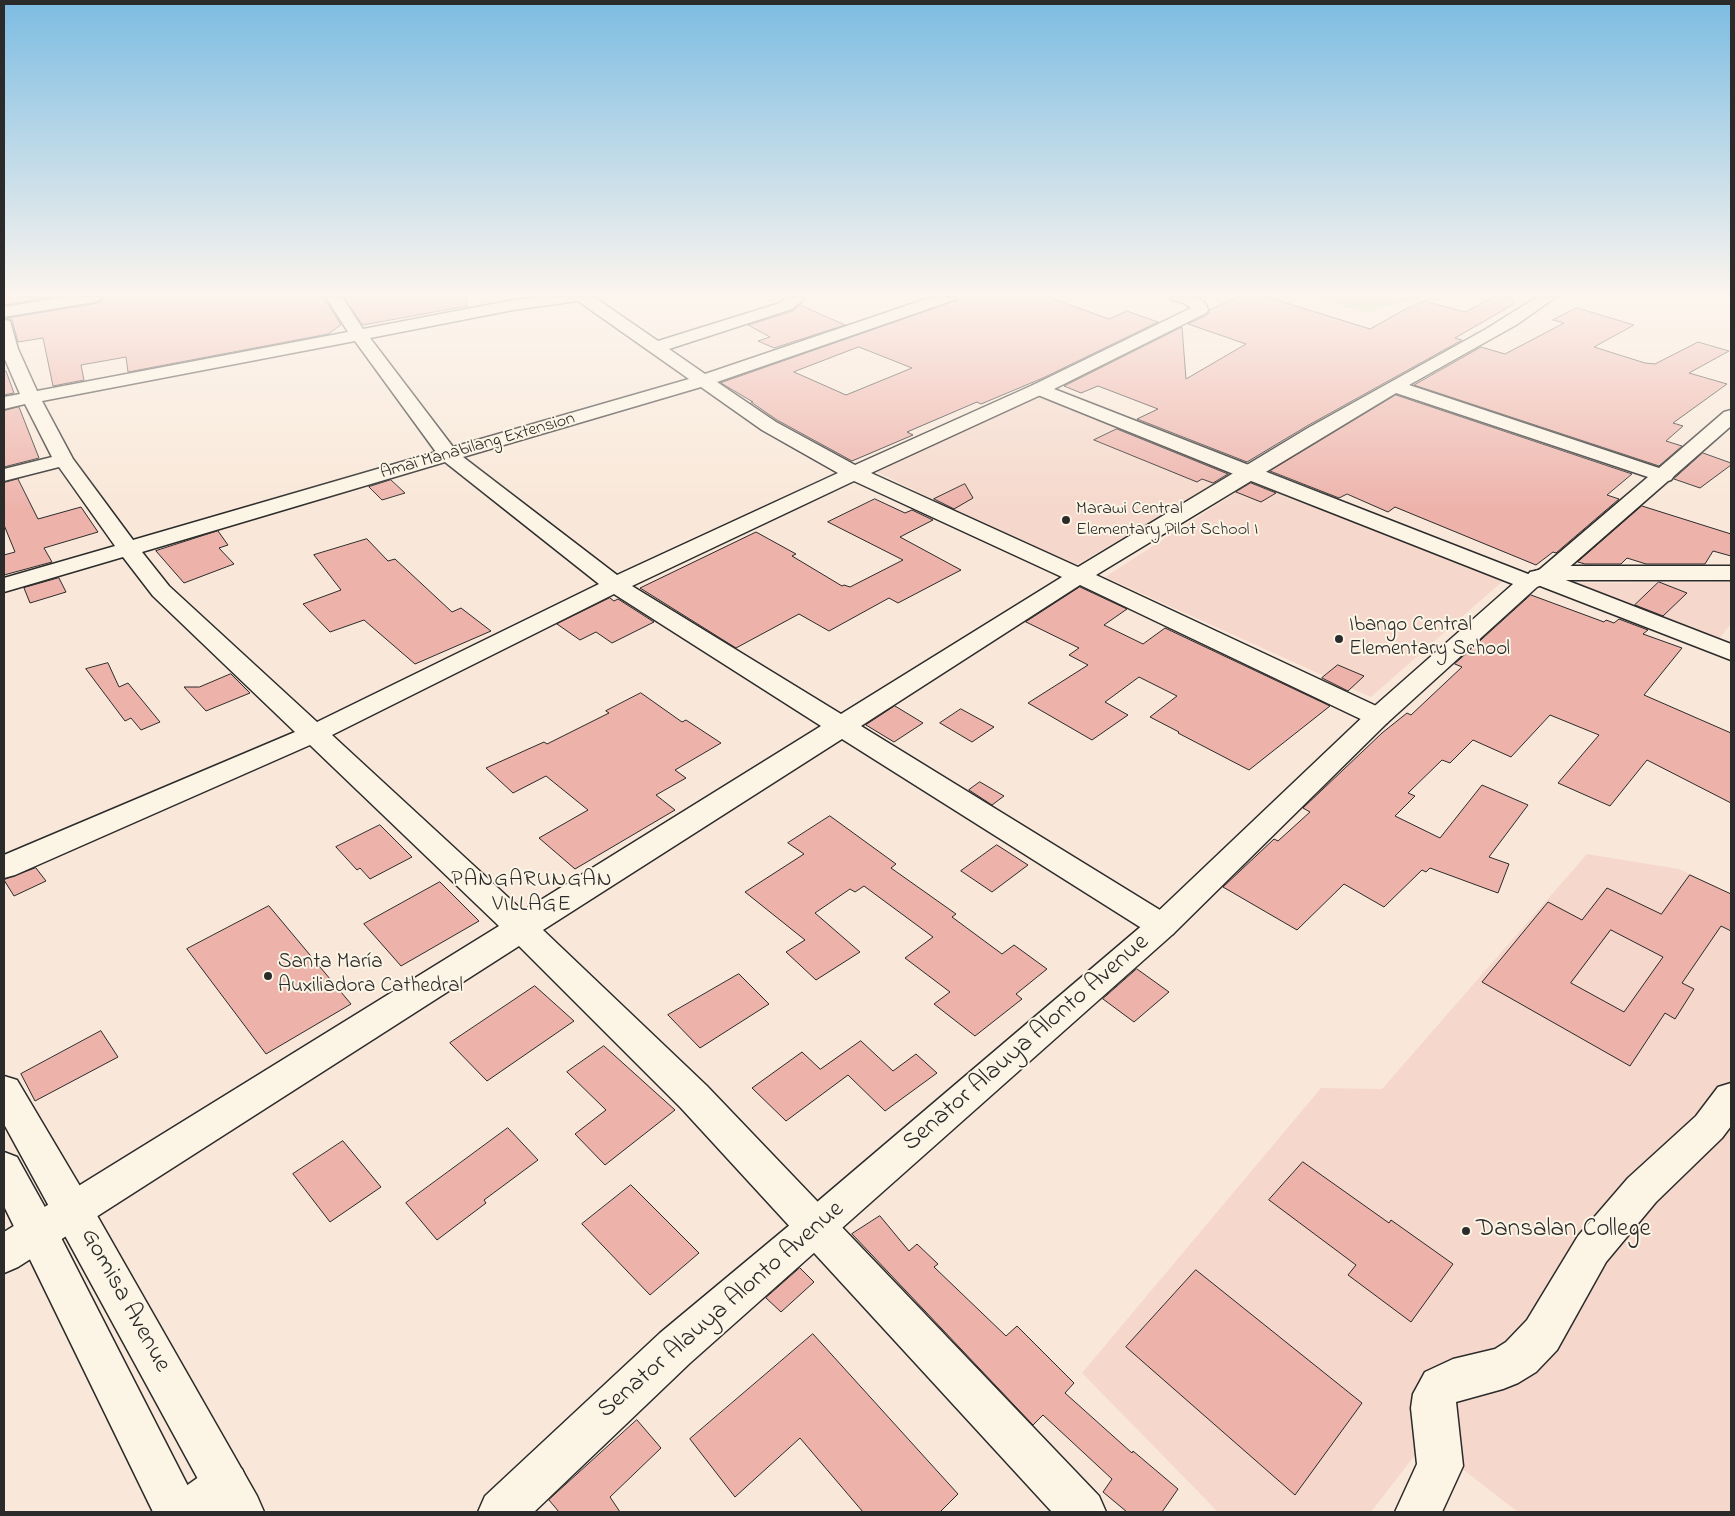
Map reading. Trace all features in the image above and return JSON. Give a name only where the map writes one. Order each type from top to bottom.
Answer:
[{"type":"street","points":[[18,368],[31,398],[64,460],[161,591],[520,927],[694,1097],[1083,1512]]},
{"type":"street","points":[[4,403],[189,368]]},
{"type":"street","points":[[243,374],[273,368]]},
{"type":"street","points":[[383,368],[448,456],[616,585],[1162,926]]},
{"type":"street","points":[[682,368],[769,426],[854,473],[1079,576],[1378,718]]},
{"type":"street","name":"Amai Manabilang Extension","points":[[4,585],[448,456],[740,368]]},
{"type":"street","points":[[4,867],[315,734],[616,585],[1082,368]]},
{"type":"street","points":[[4,1254],[1079,576],[1248,473],[1428,368]]},
{"type":"street","points":[[1394,386],[1664,476]]},
{"type":"street","points":[[1039,389],[1248,473],[1539,577],[1731,653]]},
{"type":"street","name":"Senator Alauya Alonto Avenue","points":[[501,1512],[675,1348],[1162,926],[1378,718],[1539,577],[1664,476],[1731,416]]},
{"type":"street","points":[[4,475],[64,460]]},
{"type":"street","points":[[1539,577],[1731,573]]},
{"type":"street","name":"Gomisa Avenue","points":[[4,1091],[74,1210],[234,1498]]},
{"type":"street","points":[[1418,1512],[1440,1466],[1433,1408],[1435,1394],[1440,1387],[1453,1381],[1503,1368],[1522,1357],[1542,1335],[1592,1249],[1642,1190],[1709,1127],[1731,1098]]},
{"type":"street","name":"Gomisa Avenue","points":[[4,1169],[38,1233],[176,1512]]},
{"type":"street","points":[[188,1512],[234,1498]]},
{"type":"shaded area","name":"Marawi Central Elementary Pilot School I","points":[[1040,394],[1235,473],[1073,567],[877,472]]},
{"type":"shaded area","name":"Ibango Central Elementary School","points":[[1255,480],[1504,580],[1371,697],[1105,577]]},
{"type":"shaded area","points":[[1731,582],[1731,624],[1718,640],[1563,583]]},
{"type":"shaded area","name":"Dansalan College","points":[[1587,854],[1679,869],[1731,894],[1731,1512],[1518,1512],[1426,1441],[1371,1512],[1218,1512],[1082,1373],[1321,1088],[1382,1089]]},
{"type":"building","points":[[49,368],[82,368],[84,380],[53,386]]},
{"type":"building","points":[[127,368],[150,368],[128,372]]},
{"type":"building","points":[[764,368],[805,368],[794,372],[846,395],[911,368],[1064,368],[981,404],[977,402],[907,432],[913,435],[852,461],[777,420],[751,402],[753,402],[721,383]]},
{"type":"building","points":[[1101,368],[1185,368],[1186,379],[1205,368],[1412,368],[1247,462],[1137,419],[1158,409],[1098,386],[1081,393],[1064,386]]},
{"type":"building","points":[[1444,368],[1699,368],[1689,373],[1727,384],[1673,423],[1683,426],[1666,441],[1682,446],[1659,466],[1414,385]]},
{"type":"building","points":[[4,371],[6,371],[14,393],[4,395]]},
{"type":"building","points":[[1396,395],[1632,474],[1607,495],[1619,499],[1556,553],[1553,552],[1536,565],[1395,507],[1388,512],[1347,494],[1339,498],[1270,471]]},
{"type":"building","points":[[19,407],[39,458],[4,467],[4,411]]},
{"type":"building","points":[[1117,429],[1228,474],[1213,483],[1202,479],[1197,482],[1094,440]]},
{"type":"building","points":[[1703,453],[1731,463],[1731,465],[1700,488],[1674,479]]},
{"type":"building","points":[[18,479],[38,519],[81,507],[98,532],[44,548],[52,562],[4,575],[4,555],[15,552],[4,525],[4,483]]},
{"type":"building","points":[[391,480],[405,493],[382,500],[369,487]]},
{"type":"building","points":[[1251,483],[1276,493],[1261,502],[1236,492]]},
{"type":"building","points":[[965,484],[973,498],[954,509],[934,499]]},
{"type":"building","points":[[875,499],[905,513],[912,510],[933,520],[900,537],[961,570],[898,603],[889,598],[829,631],[799,614],[736,648],[640,588],[756,532],[796,554],[792,556],[842,586],[850,587],[903,560],[828,522]]},
{"type":"building","points":[[1642,506],[1731,534],[1731,556],[1713,551],[1705,564],[1646,564],[1627,558],[1621,564],[1585,564],[1578,562]]},
{"type":"building","points":[[218,531],[228,545],[219,548],[234,564],[184,583],[156,551]]},
{"type":"building","points":[[367,539],[388,561],[395,559],[452,612],[461,608],[491,631],[415,664],[364,620],[330,632],[303,604],[341,590],[314,555]]},
{"type":"building","points":[[59,578],[66,592],[30,603],[24,588]]},
{"type":"building","points":[[1659,582],[1687,593],[1663,616],[1635,605]]},
{"type":"building","points":[[1080,587],[1127,609],[1104,625],[1143,644],[1165,628],[1330,706],[1249,770],[1150,717],[1177,696],[1139,677],[1105,702],[1128,715],[1092,740],[1028,703],[1088,665],[1069,655],[1079,648],[1026,622]]},
{"type":"building","points":[[1531,595],[1604,622],[1606,620],[1614,623],[1619,619],[1648,630],[1643,634],[1682,648],[1644,695],[1731,733],[1731,803],[1647,760],[1610,806],[1558,783],[1599,735],[1550,715],[1511,757],[1473,740],[1450,763],[1442,760],[1408,793],[1415,796],[1395,816],[1440,838],[1482,785],[1528,805],[1489,857],[1509,864],[1498,893],[1430,868],[1426,872],[1422,870],[1384,907],[1344,884],[1297,930],[1223,887],[1274,839],[1278,841],[1310,812],[1303,808],[1382,733],[1407,713],[1411,715],[1462,667],[1455,664]]},
{"type":"building","points":[[610,598],[614,601],[618,599],[654,622],[612,643],[596,632],[580,640],[557,624]]},
{"type":"building","points":[[108,663],[119,687],[128,683],[160,722],[141,730],[131,718],[125,721],[86,669]]},
{"type":"building","points":[[1338,665],[1364,676],[1348,691],[1322,678]]},
{"type":"building","points":[[231,674],[250,693],[206,711],[184,687],[199,687]]},
{"type":"building","points":[[641,693],[682,722],[686,720],[721,743],[675,770],[686,778],[656,795],[675,810],[575,869],[539,838],[588,810],[546,776],[513,793],[486,768],[544,742],[547,744],[609,713],[606,711]]},
{"type":"building","points":[[895,706],[923,723],[894,742],[866,725]]},
{"type":"building","points":[[961,709],[994,727],[972,742],[940,723]]},
{"type":"building","points":[[980,782],[1004,796],[992,805],[969,790]]},
{"type":"building","points":[[830,816],[896,864],[891,868],[956,914],[952,917],[1002,954],[1014,945],[1047,969],[1016,994],[1022,999],[975,1036],[934,1004],[950,992],[905,958],[933,937],[864,886],[855,892],[850,889],[815,913],[860,952],[816,980],[786,952],[805,940],[745,892],[804,854],[788,843]]},
{"type":"building","points":[[380,825],[412,857],[370,879],[360,868],[357,870],[336,847]]},
{"type":"building","points":[[997,845],[1028,865],[992,892],[961,871]]},
{"type":"building","points":[[36,868],[46,881],[14,896],[4,880]]},
{"type":"building","points":[[1690,875],[1731,894],[1731,931],[1721,926],[1682,983],[1694,989],[1675,1019],[1665,1013],[1630,1066],[1482,982],[1548,902],[1582,920],[1607,888],[1661,914]],"holes":[[[1611,930],[1663,957],[1624,1012],[1571,983]]]},
{"type":"building","points":[[440,882],[479,921],[401,966],[364,924]]},
{"type":"building","name":"Santa María Auxiliadora Cathedral","points":[[269,906],[351,1004],[266,1054],[187,949]]},
{"type":"building","points":[[1137,969],[1169,992],[1134,1022],[1103,999]]},
{"type":"building","points":[[739,974],[769,1004],[700,1048],[668,1015]]},
{"type":"building","points":[[535,986],[574,1021],[487,1081],[450,1043]]},
{"type":"building","points":[[101,1031],[118,1057],[35,1101],[21,1074]]},
{"type":"building","points":[[861,1041],[893,1071],[916,1054],[937,1073],[885,1111],[848,1075],[786,1121],[752,1088],[802,1052],[820,1069]]},
{"type":"building","points":[[604,1046],[675,1110],[605,1165],[575,1134],[606,1110],[567,1072]]},
{"type":"building","points":[[508,1128],[538,1160],[484,1200],[486,1203],[437,1240],[406,1203]]},
{"type":"building","points":[[343,1141],[381,1187],[330,1222],[293,1174]]},
{"type":"building","points":[[1303,1162],[1389,1223],[1391,1220],[1453,1264],[1411,1322],[1348,1275],[1356,1265],[1269,1200]]},
{"type":"building","points":[[631,1185],[699,1253],[650,1295],[582,1224]]},
{"type":"building","points":[[880,1216],[909,1251],[917,1244],[938,1264],[934,1267],[1006,1336],[1017,1326],[1074,1383],[1065,1393],[1132,1453],[1133,1451],[1178,1489],[1162,1512],[1127,1512],[1103,1492],[1112,1479],[1043,1415],[1033,1425],[852,1234]]},
{"type":"building","points":[[800,1268],[814,1282],[781,1312],[766,1298]]},
{"type":"building","points":[[1196,1270],[1362,1403],[1295,1495],[1126,1347]]},
{"type":"building","points":[[813,1334],[958,1494],[940,1512],[863,1512],[800,1438],[735,1497],[690,1439]]},
{"type":"building","points":[[637,1420],[661,1448],[610,1497],[620,1512],[559,1512],[549,1500]]},
{"type":"place","name":"Marawi Central Elementary Pilot School I","points":[[1066,520]]},
{"type":"place","name":"Ibango Central Elementary School","points":[[1339,639]]},
{"type":"place","name":"Santa María Auxiliadora Cathedral","points":[[268,976]]},
{"type":"place","name":"Dansalan College","points":[[1466,1231]]},
{"type":"district","name":"PANGARUNGAN VILLAGE","points":[[532,894]]}]
